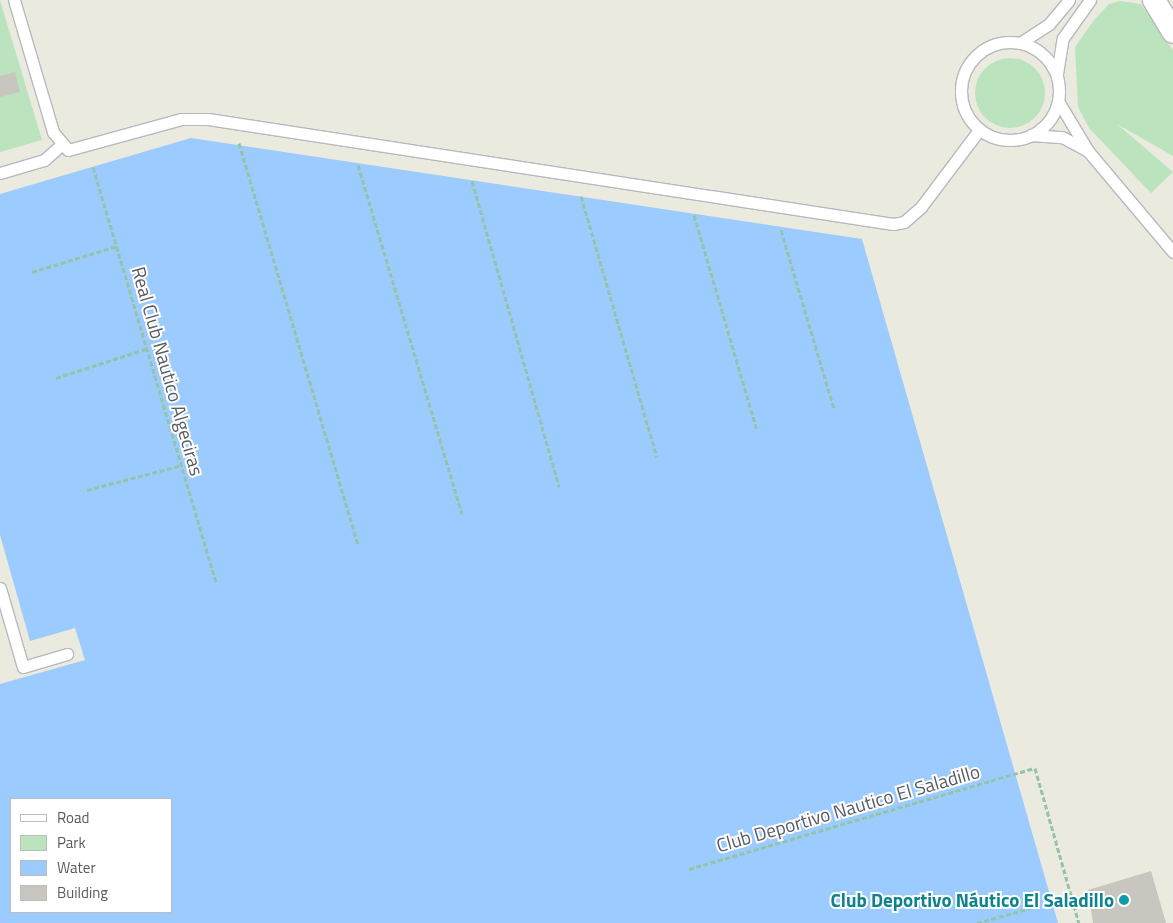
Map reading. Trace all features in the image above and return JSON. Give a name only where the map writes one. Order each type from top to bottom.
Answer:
[{"type":"street","points":[[1154,0],[1173,32]]},
{"type":"lane","points":[[14,0],[60,146]]},
{"type":"lane","points":[[1069,0],[1049,24],[1020,43],[985,48],[963,76],[963,105],[979,130],[999,139],[1031,135],[1062,138],[1088,151]]},
{"type":"lane","points":[[1090,0],[1064,38],[1056,76],[1058,101],[1088,151],[1173,252]]},
{"type":"lane","points":[[1164,0],[1173,15]]},
{"type":"lane","points":[[1020,43],[1042,54],[1056,76]]},
{"type":"lane","points":[[1031,135],[1049,121],[1058,101]]},
{"type":"lane","points":[[0,173],[44,160],[60,146],[86,148],[180,119],[208,119],[894,224],[904,222],[921,206],[979,130]]},
{"type":"lane","points":[[0,588],[23,667],[67,654]]},
{"type":"path","points":[[239,143],[358,546]]},
{"type":"path","points":[[358,165],[462,514]]},
{"type":"path","name":"Real Club Nautico Algeciras","points":[[93,167],[118,246],[146,349],[216,583]]},
{"type":"path","points":[[472,181],[559,487]]},
{"type":"path","points":[[581,196],[657,457]]},
{"type":"path","points":[[694,215],[757,431]]},
{"type":"path","points":[[781,230],[834,409]]},
{"type":"path","points":[[32,272],[118,246]]},
{"type":"path","points":[[56,378],[146,349]]},
{"type":"path","points":[[87,490],[182,465]]},
{"type":"path","name":"Club Deportivo Nautico El Saladillo","points":[[690,869],[1035,768],[1070,897]]},
{"type":"path","points":[[977,923],[1070,897],[1079,923]]},
{"type":"green space","points":[[0,0],[42,140],[0,152]]},
{"type":"green space","points":[[1120,1],[1141,4],[1173,50],[1173,156],[1117,124],[1173,172],[1151,193],[1089,128],[1078,107],[1075,47],[1094,20],[1109,4]]},
{"type":"green space","points":[[1017,58],[1030,64],[1039,73],[1043,79],[1045,93],[1043,107],[1035,118],[1024,126],[1003,128],[996,126],[985,118],[977,107],[975,86],[977,79],[985,68],[996,60]]},
{"type":"water","points":[[191,138],[862,239],[1058,923],[0,923],[0,684],[85,660],[75,628],[30,641],[0,535],[0,194]]},
{"type":"building","points":[[15,72],[20,92],[0,97],[0,76]]},
{"type":"building","name":"Club Deportivo Náutico El Saladillo","points":[[1151,871],[1166,923],[1093,923],[1088,890]]},
{"type":"place","name":"Club Deportivo Náutico El Saladillo","points":[[1124,900]]}]
